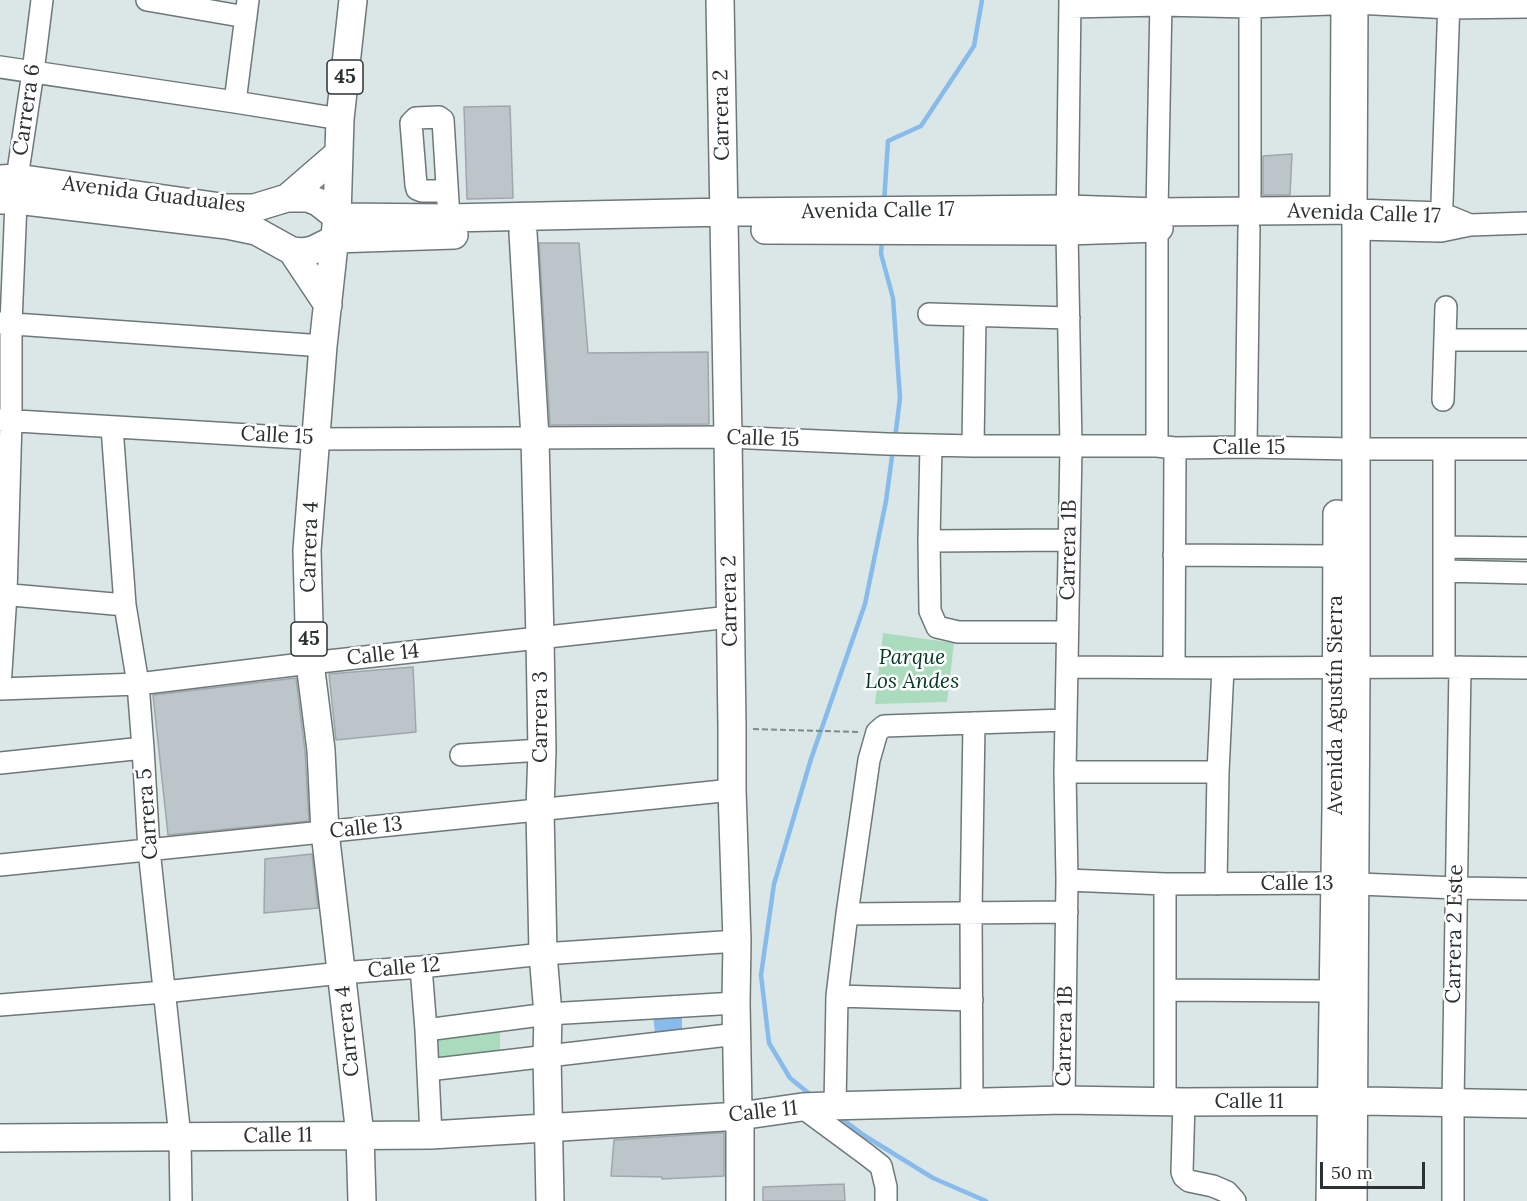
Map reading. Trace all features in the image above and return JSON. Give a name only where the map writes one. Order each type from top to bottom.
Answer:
[{"type":"main road","name":"Carrera 4","points":[[353,0],[340,119],[336,228],[323,346],[308,550],[310,663],[321,750],[325,832],[360,1135],[362,1201]]},
{"type":"main road","name":"Carrera 2","points":[[720,0],[740,1201]]},
{"type":"main road","points":[[287,198],[339,153]]},
{"type":"main road","name":"Avenida Guaduales","points":[[9,189],[228,208],[255,208],[287,198],[308,198],[318,202],[336,228]]},
{"type":"main road","name":"Avenida Guaduales","points":[[9,189],[256,231],[292,251]]},
{"type":"main road","name":"Avenida Calle 17","points":[[336,228],[449,218],[724,221],[1348,219]]},
{"type":"main road","name":"Avenida Agustín Sierra","points":[[1330,1201],[1342,1101],[1348,219]]},
{"type":"main road","name":"Avenida Calle 17","points":[[336,228],[523,233],[724,221]]},
{"type":"main road","points":[[292,251],[313,250],[336,228]]},
{"type":"main road","name":"Carrera 3","points":[[523,233],[535,438],[542,750],[540,810],[543,954],[548,1014],[550,1201]]},
{"type":"main road","points":[[292,251],[328,304]]},
{"type":"main road","name":"Avenida Agustín Sierra","points":[[1346,449],[1337,556],[1346,667]]},
{"type":"main road","name":"Avenida Agustín Sierra","points":[[1345,883],[1333,991],[1353,1201]]},
{"type":"main road","name":"Calle 11","points":[[0,1138],[431,1135],[740,1116],[819,1107],[972,1102],[1342,1101],[1527,1104]]},
{"type":"street","name":"Carrera 6","points":[[0,688],[9,189],[33,72],[42,0]]},
{"type":"street","points":[[147,0],[247,9],[235,102]]},
{"type":"street","points":[[1348,219],[1350,2]]},
{"type":"street","points":[[1070,4],[1350,2],[1527,7]]},
{"type":"street","points":[[1161,3],[1158,220],[1166,447],[1174,555],[1174,666]]},
{"type":"street","points":[[1246,447],[1250,220],[1250,3]]},
{"type":"street","name":"Carrera 1B","points":[[1064,1100],[1067,880],[1065,772],[1071,447],[1067,220],[1070,4]]},
{"type":"street","points":[[1441,222],[1449,4]]},
{"type":"street","points":[[0,66],[340,119]]},
{"type":"street","points":[[447,191],[449,218]]},
{"type":"street","name":"Avenida Calle 17","points":[[1348,219],[1470,225],[1527,223]]},
{"type":"street","points":[[1443,400],[1446,307]]},
{"type":"street","points":[[929,314],[1069,318]]},
{"type":"street","points":[[973,446],[975,316]]},
{"type":"street","points":[[5,323],[323,346]]},
{"type":"street","points":[[1446,340],[1527,340]]},
{"type":"street","name":"Calle 15","points":[[5,420],[316,439],[728,437],[973,446],[1527,449]]},
{"type":"street","name":"Carrera 5","points":[[112,427],[125,605],[138,684],[149,850],[180,1137],[181,1201]]},
{"type":"street","points":[[931,445],[928,541],[930,611],[937,627],[958,632],[1067,632]]},
{"type":"street","name":"Carrera 2 Este","points":[[1444,449],[1444,571],[1452,667],[1456,888],[1453,1201]]},
{"type":"street","points":[[928,541],[1070,540]]},
{"type":"street","points":[[1444,547],[1527,548]]},
{"type":"street","points":[[1174,555],[1337,556]]},
{"type":"street","points":[[1444,571],[1527,573]]},
{"type":"street","points":[[3,594],[125,605]]},
{"type":"street","name":"Calle 14","points":[[0,688],[138,684],[730,617]]},
{"type":"street","points":[[1068,667],[1527,668]]},
{"type":"street","points":[[1216,884],[1223,668]]},
{"type":"street","points":[[886,1201],[886,1187],[881,1166],[819,1107],[837,996],[869,760],[880,729],[1066,720]]},
{"type":"street","points":[[972,1102],[971,912],[974,723]]},
{"type":"street","points":[[0,763],[143,748]]},
{"type":"street","points":[[461,754],[542,750]]},
{"type":"street","points":[[1065,772],[1218,772]]},
{"type":"street","name":"Calle 13","points":[[0,865],[732,790]]},
{"type":"street","name":"Calle 13","points":[[1067,880],[1165,884],[1345,883],[1527,889]]},
{"type":"street","points":[[1165,884],[1165,990],[1182,1172],[1189,1181],[1213,1186],[1227,1192],[1235,1201]]},
{"type":"street","points":[[847,914],[1066,912]]},
{"type":"street","name":"Calle 12","points":[[0,1005],[164,992],[543,954],[737,941]]},
{"type":"street","points":[[421,967],[431,1135]]},
{"type":"street","points":[[1165,990],[1333,991]]},
{"type":"street","points":[[837,996],[972,1000]]},
{"type":"street","points":[[426,1030],[548,1014],[736,1003]]},
{"type":"street","points":[[428,1070],[737,1034]]},
{"type":"path","points":[[732,728],[829,731],[880,729]]},
{"type":"green space","name":"Parque Los Andes","points":[[883,633],[954,643],[947,702],[875,704]]},
{"type":"green space","points":[[500,1025],[500,1054],[433,1057],[431,1031]]},
{"type":"water","points":[[682,1015],[682,1029],[655,1032],[653,1016]]},
{"type":"building","points":[[510,106],[513,198],[467,199],[464,107]]},
{"type":"building","points":[[1292,154],[1290,195],[1263,195],[1263,156]]},
{"type":"building","points":[[539,243],[579,243],[588,353],[708,352],[709,424],[550,425]]},
{"type":"building","points":[[413,667],[416,732],[336,740],[329,674]]},
{"type":"building","points":[[296,678],[305,751],[309,821],[168,835],[153,695]]},
{"type":"building","points":[[312,854],[318,908],[264,913],[265,859]]},
{"type":"building","points":[[724,1133],[724,1176],[662,1179],[662,1177],[611,1176],[614,1140]]},
{"type":"building","points":[[844,1184],[845,1201],[763,1201],[763,1187]]},
{"type":"waterway","points":[[884,203],[888,141],[921,126],[974,46],[982,0]]},
{"type":"waterway","points":[[882,239],[881,254],[893,298],[900,398],[895,438]]},
{"type":"waterway","points":[[812,1096],[790,1078],[769,1043],[761,975],[774,884],[811,759],[865,604],[886,501],[893,449]]},
{"type":"waterway","points":[[838,1116],[865,1136],[933,1178],[986,1201]]}]
